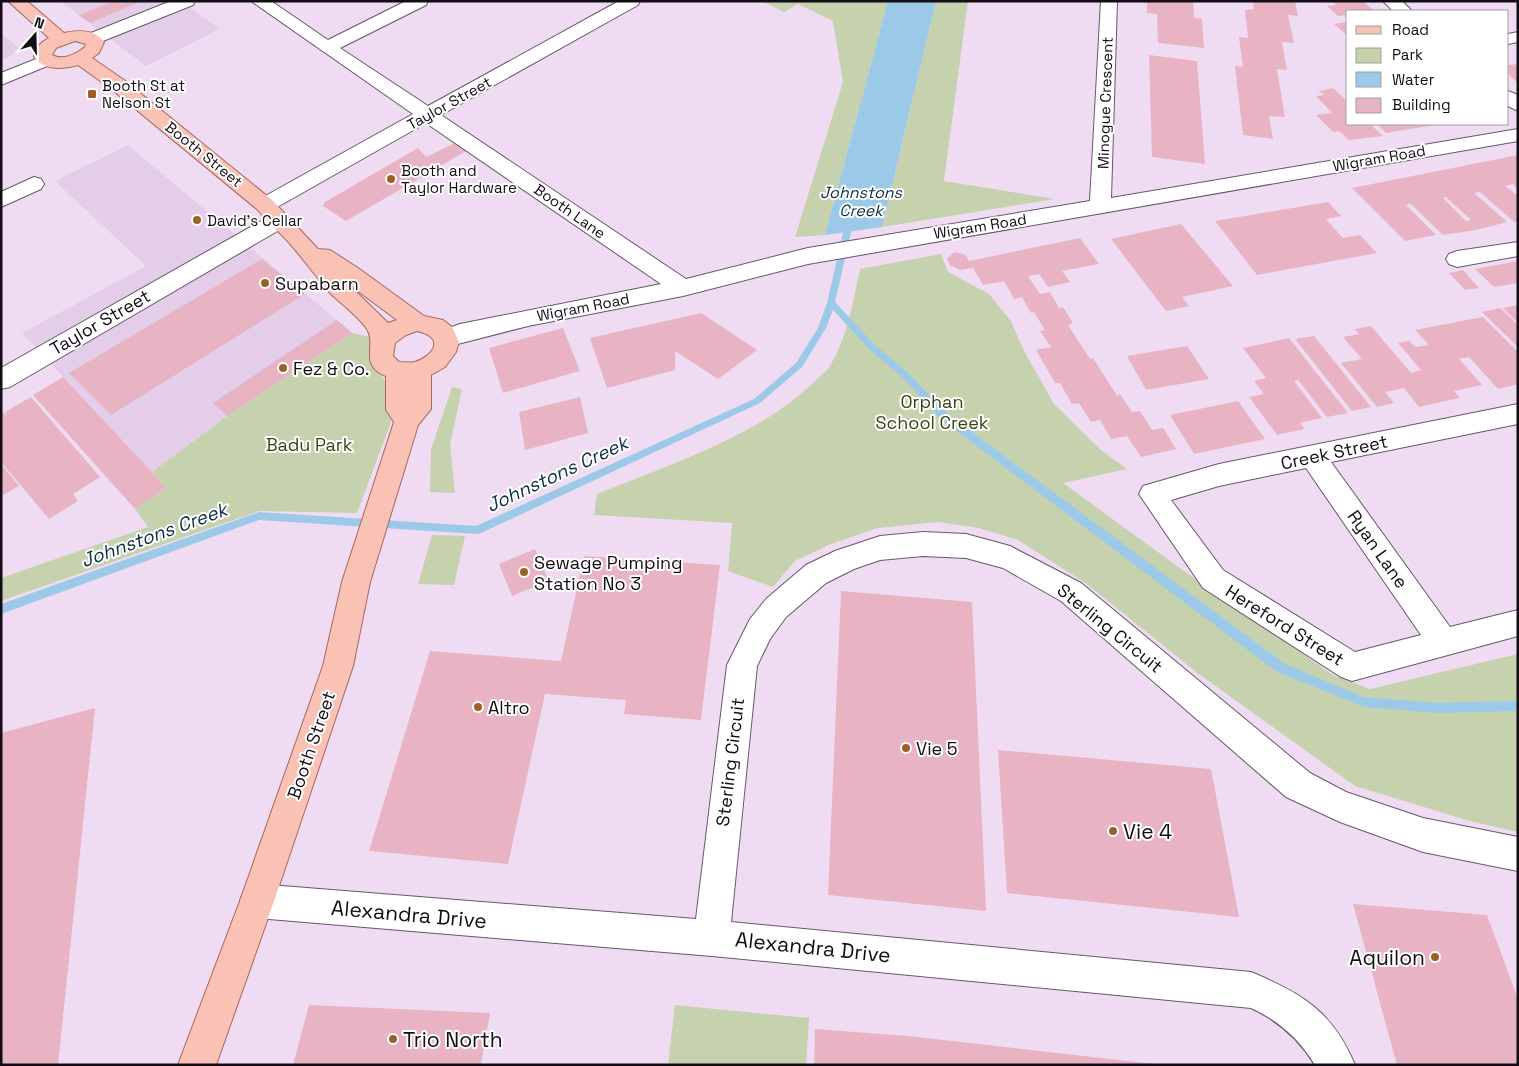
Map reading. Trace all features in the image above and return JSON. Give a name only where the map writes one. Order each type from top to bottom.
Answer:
[{"type":"main road","points":[[16,1],[60,39]]},
{"type":"main road","points":[[75,36],[92,39],[95,45],[93,49],[80,58],[59,63],[46,60],[43,54],[44,50],[60,39],[75,36]]},
{"type":"main road","name":"Booth Street","points":[[80,58],[117,84],[272,213],[298,240],[338,288],[374,322],[380,330],[382,342]]},
{"type":"main road","name":"Booth Street","points":[[298,240],[350,273],[416,323]]},
{"type":"main road","points":[[416,323],[436,326],[443,331],[447,346],[444,353],[434,364],[409,371],[383,363],[380,350],[382,342],[396,330],[416,323]]},
{"type":"main road","name":"Booth Street","points":[[197,1065],[257,901],[338,666],[356,582],[407,420],[418,409],[409,371]]},
{"type":"street","points":[[92,39],[187,1]]},
{"type":"street","name":"Booth Lane","points":[[259,1],[683,288]]},
{"type":"street","points":[[327,47],[420,1]]},
{"type":"street","name":"Taylor Street","points":[[1,380],[272,213],[428,114],[632,1]]},
{"type":"street","name":"Minogue Crescent","points":[[1100,206],[1109,1]]},
{"type":"street","points":[[1391,1],[1402,10]]},
{"type":"street","points":[[1,80],[46,60]]},
{"type":"street","name":"Wigram Road","points":[[446,338],[467,331],[528,318],[683,288],[808,256],[1518,135]]},
{"type":"street","points":[[1,200],[34,184]]},
{"type":"street","points":[[1457,259],[1518,249]]},
{"type":"street","name":"Creek Street","points":[[1152,494],[1219,475],[1518,414]]},
{"type":"street","name":"Ryan Lane","points":[[1313,457],[1443,642]]},
{"type":"street","name":"Hereford Street","points":[[1152,494],[1213,579],[1352,667],[1518,624]]},
{"type":"street","name":"Sterling Circuit","points":[[712,938],[742,665],[760,629],[776,608],[816,574],[844,560],[880,548],[923,544],[966,546],[1010,558],[1071,592],[1298,785],[1340,806],[1423,835],[1518,854]]},
{"type":"street","name":"Alexandra Drive","points":[[257,901],[712,938],[1252,990],[1277,1000],[1309,1025],[1326,1045],[1336,1065]]},
{"type":"shaded area","points":[[60,1],[181,1],[220,29],[146,66]]},
{"type":"shaded area","points":[[1,33],[22,51],[1,60]]},
{"type":"shaded area","points":[[128,145],[352,333],[227,416],[152,472],[22,333],[146,266],[55,181]]},
{"type":"green space","points":[[762,1],[888,1],[825,235],[795,237],[843,82],[833,21],[798,4],[784,12]]},
{"type":"green space","points":[[936,1],[968,1],[944,181],[1055,199],[882,227]]},
{"type":"green space","name":"Orphan School Creek","points":[[941,254],[948,272],[989,294],[1011,321],[1024,351],[1054,404],[1101,450],[1127,469],[1063,483],[1206,587],[1333,675],[1370,689],[1518,654],[1518,832],[1470,821],[1355,786],[1196,672],[1087,584],[1018,540],[979,528],[938,522],[878,528],[831,544],[795,561],[773,587],[728,571],[732,523],[594,515],[597,494],[682,460],[740,434],[792,401],[822,374],[830,366],[841,343],[849,319],[860,269]]},
{"type":"green space","name":"Badu Park","points":[[352,333],[374,338],[374,357],[392,398],[391,422],[357,513],[259,511],[1,601],[1,578],[148,527],[135,509],[166,488],[152,472],[227,416]]},
{"type":"green space","points":[[452,387],[462,389],[450,445],[455,493],[430,492],[431,449]]},
{"type":"green space","points":[[432,535],[465,536],[454,585],[418,584]]},
{"type":"green space","points":[[675,1005],[809,1018],[806,1065],[668,1065]]},
{"type":"water","name":"Johnstons Creek","points":[[888,1],[936,1],[882,227],[825,235]]},
{"type":"building","points":[[113,1],[141,1],[90,23],[79,15]]},
{"type":"building","points":[[1147,1],[1193,1],[1194,18],[1202,19],[1204,48],[1158,43],[1157,14],[1147,13]]},
{"type":"building","points":[[1253,1],[1295,1],[1298,16],[1288,15],[1294,43],[1282,42],[1287,70],[1277,69],[1285,117],[1269,116],[1273,139],[1243,135],[1235,66],[1243,67],[1239,37],[1248,38],[1245,10],[1254,9]]},
{"type":"building","points":[[1331,1],[1363,1],[1373,10],[1346,10],[1346,15],[1338,16],[1327,6],[1336,5]]},
{"type":"building","points":[[1346,22],[1346,34],[1334,24]]},
{"type":"building","points":[[1149,55],[1197,61],[1205,164],[1152,157]]},
{"type":"building","points":[[1518,64],[1518,83],[1509,75],[1509,65]]},
{"type":"building","points":[[1333,88],[1346,100],[1346,125],[1371,125],[1383,136],[1349,140],[1339,131],[1333,132],[1316,115],[1332,113],[1316,96],[1324,95],[1319,91]]},
{"type":"building","points":[[1378,125],[1434,125],[1386,133]]},
{"type":"building","name":"Booth and Taylor Hardware","points":[[457,142],[468,150],[346,221],[323,206],[325,202],[418,148],[426,157]]},
{"type":"building","points":[[1518,155],[1518,189],[1513,184],[1505,186],[1518,196],[1518,222],[1514,222],[1480,192],[1474,193],[1507,222],[1476,230],[1443,235],[1411,204],[1406,205],[1436,235],[1405,241],[1352,188]],"holes":[[[1446,197],[1471,220],[1466,221],[1443,198]]]},
{"type":"building","points":[[1328,202],[1341,216],[1326,219],[1343,238],[1360,235],[1377,253],[1257,275],[1215,221]]},
{"type":"building","points":[[1181,224],[1233,286],[1182,297],[1189,306],[1166,311],[1111,239]]},
{"type":"building","points":[[1080,238],[1099,264],[1062,271],[1070,282],[1048,287],[1039,274],[1028,276],[1040,294],[1050,292],[1059,308],[1063,307],[1073,323],[1068,325],[1090,359],[1093,358],[1117,396],[1120,394],[1132,412],[1140,411],[1152,430],[1163,428],[1176,449],[1141,457],[1127,436],[1111,439],[1100,420],[1091,422],[1079,403],[1072,404],[1060,383],[1055,383],[1036,350],[1051,347],[1040,331],[1045,330],[1034,312],[1031,313],[1022,297],[1014,299],[1004,281],[983,285],[973,268],[960,270],[950,265],[947,259],[954,252],[966,255],[969,261]]},
{"type":"building","points":[[262,259],[305,294],[111,415],[69,373]]},
{"type":"building","points":[[1518,261],[1518,283],[1494,287],[1475,269]]},
{"type":"building","points":[[1463,270],[1479,288],[1465,290],[1449,273]]},
{"type":"building","points":[[1518,305],[1518,323],[1503,308]]},
{"type":"building","points":[[1500,308],[1518,325],[1518,347],[1482,312]]},
{"type":"building","points":[[701,313],[757,350],[718,379],[675,351],[675,370],[607,388],[590,338]]},
{"type":"building","points":[[1483,317],[1518,352],[1518,384],[1498,389],[1469,357],[1459,359],[1482,385],[1454,391],[1460,398],[1419,407],[1404,388],[1385,392],[1394,403],[1377,407],[1341,363],[1362,359],[1343,337],[1359,334],[1355,329],[1371,326],[1411,373],[1421,370],[1398,343],[1409,341],[1416,347],[1429,345],[1415,330]]},
{"type":"building","name":"Fez & Co.","points":[[337,320],[352,333],[227,416],[213,403]]},
{"type":"building","points":[[563,328],[580,371],[503,393],[489,348]]},
{"type":"building","points":[[1314,336],[1371,407],[1352,411],[1295,339]]},
{"type":"building","points":[[1289,338],[1348,413],[1327,417],[1298,380],[1294,381],[1322,418],[1300,423],[1305,429],[1277,435],[1249,397],[1264,394],[1254,381],[1266,378],[1243,348]]},
{"type":"building","points":[[1187,346],[1209,379],[1146,390],[1127,356]]},
{"type":"building","points":[[63,377],[166,488],[135,509],[33,395]]},
{"type":"building","points":[[31,397],[100,477],[73,494],[78,501],[49,519],[1,462],[1,413],[3,412],[7,417],[5,412]]},
{"type":"building","points":[[580,397],[588,433],[525,450],[519,412]]},
{"type":"building","points":[[1238,401],[1265,439],[1194,454],[1170,415]]},
{"type":"building","points":[[1,464],[19,486],[1,496]]},
{"type":"building","name":"Sewage Pumping Station No 3","points":[[535,549],[549,581],[512,596],[499,564]]},
{"type":"building","name":"Altro","points":[[584,556],[720,565],[701,720],[624,714],[626,700],[545,694],[508,864],[369,851],[430,651],[561,661]]},
{"type":"building","name":"Vie 5","points":[[841,591],[972,602],[986,911],[828,895]]},
{"type":"building","points":[[95,708],[58,1065],[1,1065],[1,733]]},
{"type":"building","name":"Vie 4","points":[[998,750],[1211,769],[1239,917],[1007,893]]},
{"type":"building","name":"Aquilon","points":[[1353,904],[1487,915],[1518,999],[1518,1065],[1397,1065]]},
{"type":"building","name":"Trio North","points":[[309,1005],[490,1013],[481,1065],[293,1065]]},
{"type":"building","points":[[815,1029],[908,1036],[1163,1065],[814,1065]]},
{"type":"waterway","name":"Johnstons Creek","points":[[831,303],[850,220]]},
{"type":"waterway","name":"Johnstons Creek","points":[[1,609],[259,516],[477,530],[757,401],[799,365],[822,328],[831,303]]},
{"type":"waterway","name":"Orphan School Creek","points":[[831,303],[871,345]]},
{"type":"waterway","name":"Orphan School Creek","points":[[873,348],[906,376],[945,417],[1281,668],[1364,702],[1437,708],[1518,706]]},
{"type":"place","name":"Booth St at Nelson St","points":[[92,94]]},
{"type":"place","name":"Booth and Taylor Hardware","points":[[391,179]]},
{"type":"place","name":"David's Cellar","points":[[197,220]]},
{"type":"place","name":"Supabarn","points":[[265,283]]},
{"type":"place","name":"Fez & Co.","points":[[283,368]]},
{"type":"place","name":"Sewage Pumping Station No 3","points":[[524,572]]},
{"type":"place","name":"Altro","points":[[478,707]]},
{"type":"place","name":"Vie 5","points":[[906,748]]},
{"type":"place","name":"Vie 4","points":[[1113,831]]},
{"type":"place","name":"Aquilon","points":[[1435,957]]},
{"type":"place","name":"Trio North","points":[[393,1039]]}]
